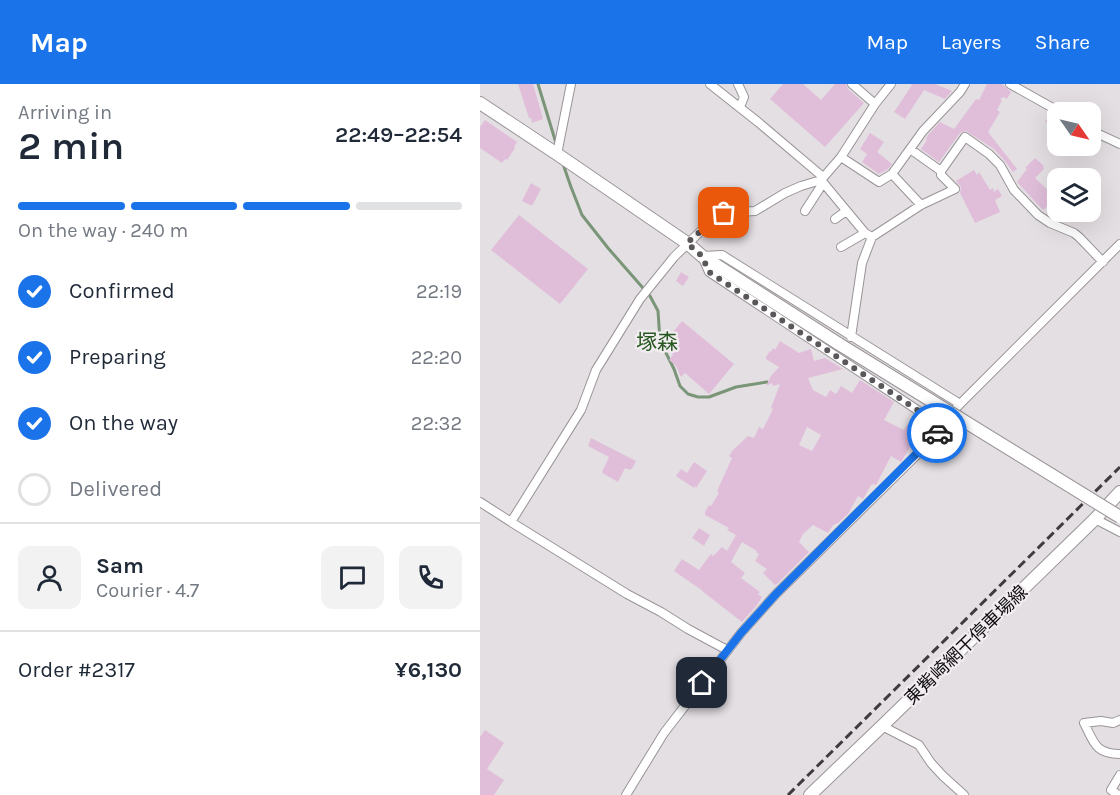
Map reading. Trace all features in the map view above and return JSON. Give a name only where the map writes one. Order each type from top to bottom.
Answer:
[{"type":"street","points":[[557,154],[571,84]]},
{"type":"street","points":[[710,84],[740,107],[822,180],[868,235]]},
{"type":"street","points":[[738,84],[744,97],[740,107]]},
{"type":"street","points":[[852,84],[875,104]]},
{"type":"street","points":[[805,211],[822,180],[841,157],[875,104],[891,84]]},
{"type":"street","points":[[841,157],[879,182],[892,174],[923,131],[965,84]]},
{"type":"street","points":[[1011,84],[1047,105]]},
{"type":"street","points":[[480,103],[687,243],[702,256],[839,344],[1120,517]]},
{"type":"street","points":[[1101,135],[1120,144]]},
{"type":"street","points":[[941,171],[965,137],[1000,165],[1014,190],[1038,215],[1080,237],[1103,262]]},
{"type":"street","points":[[841,247],[955,189],[941,175],[941,171],[910,149]]},
{"type":"street","points":[[892,174],[921,205]]},
{"type":"street","points":[[511,522],[581,410],[596,370],[639,299],[674,257],[687,243],[724,213],[755,211],[785,193],[822,180]]},
{"type":"street","points":[[836,219],[846,211]]},
{"type":"street","points":[[851,337],[868,235]]},
{"type":"street","points":[[626,795],[664,733],[728,650],[776,594],[937,435],[940,425],[960,404],[1120,244]]},
{"type":"street","points":[[702,256],[722,255],[960,404]]},
{"type":"street","points":[[702,256],[709,272],[940,425]]},
{"type":"street","name":"東觜崎網干停車場線","points":[[810,795],[1118,498]]},
{"type":"street","points":[[480,502],[627,594],[728,650]]},
{"type":"street","points":[[1095,519],[1120,532]]},
{"type":"street","points":[[1120,720],[1113,723],[1101,721],[1084,723],[1098,749],[1109,754],[1120,754]]},
{"type":"street","points":[[882,726],[919,745],[931,764],[964,795]]},
{"type":"street","points":[[1119,795],[1111,790],[1120,775]]},
{"type":"building","points":[[518,84],[533,84],[543,119],[532,123]]},
{"type":"building","points":[[783,84],[803,84],[821,100],[835,84],[846,84],[848,89],[864,103],[825,147],[770,99]]},
{"type":"building","points":[[910,84],[935,84],[952,91],[945,99],[924,90],[905,119],[894,112],[912,85]]},
{"type":"building","points":[[987,84],[1002,84],[1011,92],[1007,99],[1004,97],[1000,99],[1002,100],[997,110],[1000,112],[988,132],[1017,169],[1013,172],[994,149],[966,131],[960,133],[939,162],[921,149],[928,135],[940,122],[954,129],[976,99],[979,100]]},
{"type":"building","points":[[485,120],[517,142],[507,160],[505,159],[502,163],[480,148],[480,127]]},
{"type":"building","points":[[870,133],[884,142],[877,152],[892,164],[879,174],[862,162],[867,154],[860,149]]},
{"type":"building","points":[[1035,158],[1044,166],[1035,178],[1047,189],[1047,206],[1043,210],[1017,182],[1027,169],[1025,168]]},
{"type":"building","points":[[974,170],[977,175],[979,172],[990,190],[993,188],[994,192],[998,189],[1002,196],[995,200],[1000,212],[975,223],[960,193],[961,187],[956,181]]},
{"type":"building","points":[[531,183],[541,189],[532,206],[522,201]]},
{"type":"building","points":[[519,215],[588,269],[560,304],[491,250]]},
{"type":"building","points":[[681,272],[689,277],[683,286],[676,281]]},
{"type":"building","points":[[682,321],[734,364],[709,394],[685,373],[681,377],[676,366],[669,360],[673,355],[665,342]]},
{"type":"building","points":[[780,341],[799,353],[811,349],[814,361],[825,358],[843,369],[808,378],[813,390],[826,397],[830,390],[836,394],[841,386],[852,393],[860,380],[894,402],[884,420],[904,430],[914,415],[931,427],[929,434],[913,450],[910,447],[901,462],[891,456],[876,485],[871,485],[863,499],[858,496],[848,514],[833,525],[828,533],[813,525],[803,534],[799,542],[809,552],[777,584],[775,585],[763,573],[767,569],[755,561],[759,554],[757,551],[742,542],[731,562],[745,573],[741,578],[760,592],[758,594],[762,597],[742,622],[674,571],[682,559],[699,570],[711,554],[713,556],[722,547],[727,551],[736,535],[727,530],[729,528],[705,515],[705,512],[719,493],[717,491],[732,458],[729,456],[748,436],[754,438],[759,427],[763,429],[773,409],[771,408],[780,384],[773,386],[772,383],[766,386],[779,367],[766,357],[773,348],[775,350]],"holes":[[[807,427],[821,435],[812,451],[799,445]]]},
{"type":"building","points":[[591,438],[636,461],[632,469],[625,468],[618,482],[602,472],[609,457],[588,446]]},
{"type":"building","points":[[694,462],[707,471],[696,488],[676,476],[681,469],[687,473]]},
{"type":"building","points":[[699,528],[710,535],[704,546],[692,538]]},
{"type":"building","points":[[485,730],[504,743],[487,769],[504,780],[494,795],[480,795],[480,737]]},
{"type":"waterway","points":[[538,84],[556,143]]},
{"type":"waterway","points":[[563,164],[582,215],[650,296],[658,311],[660,341],[680,386],[688,394],[709,397],[736,387],[767,382]]},
{"type":"railway","points":[[788,795],[1120,467]]},
{"type":"way so far","points":[[724,213],[687,243],[702,256],[709,272],[940,425],[937,433]]},
{"type":"district","name":"塚森","points":[[657,342]]},
{"type":"route","points":[[702,683],[741,633],[776,594],[937,433]]}]
